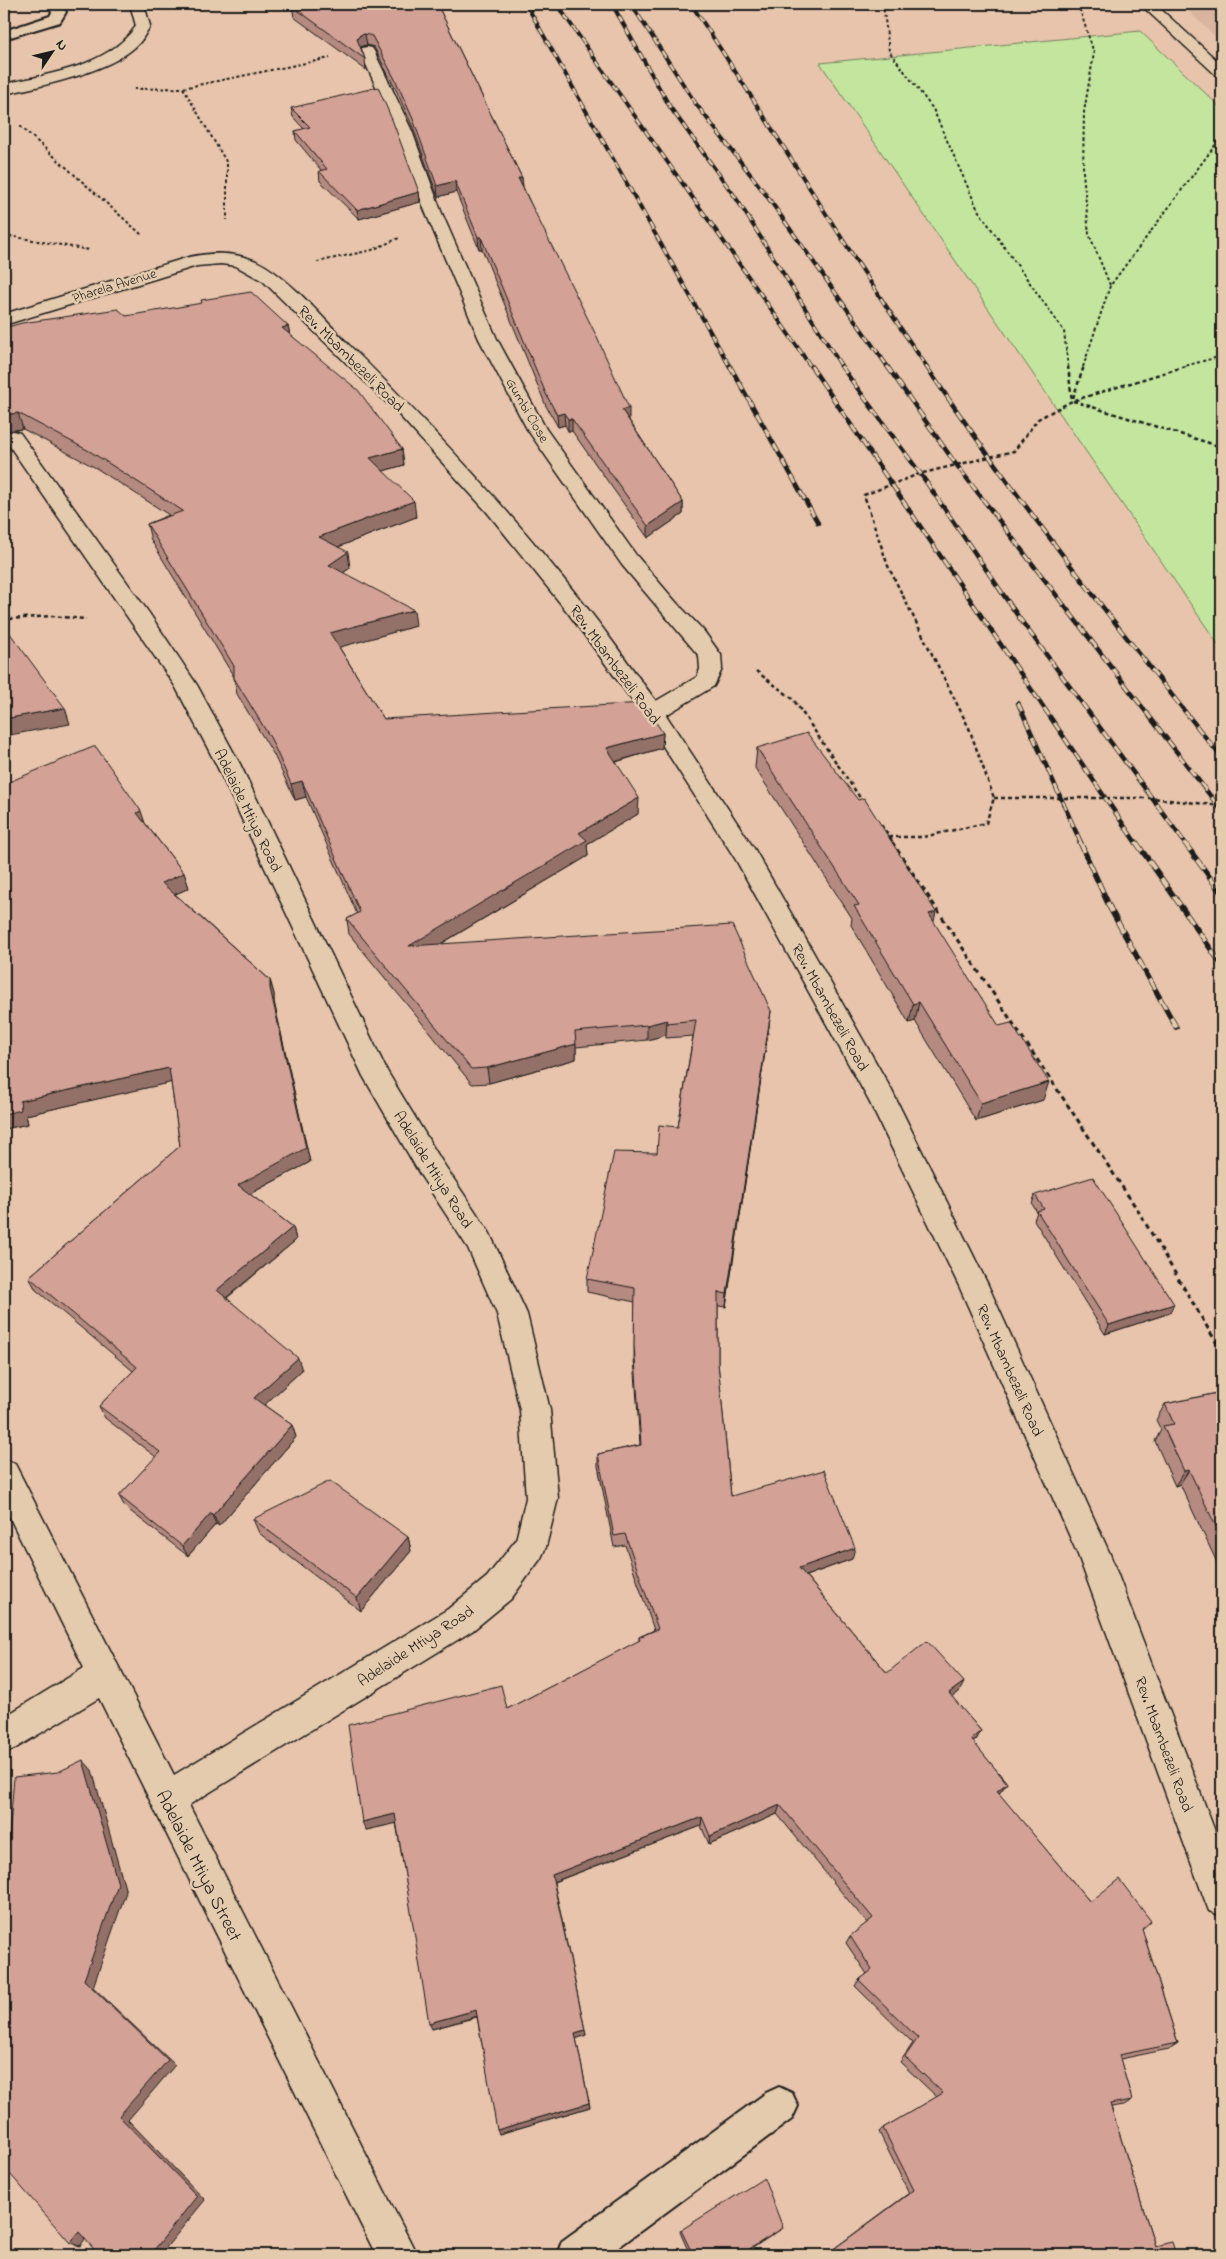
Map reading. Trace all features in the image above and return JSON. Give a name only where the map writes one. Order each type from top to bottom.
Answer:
[{"type":"street","points":[[4,89],[96,63],[127,48],[134,41],[142,26],[137,4]]},
{"type":"street","points":[[1148,4],[1222,73]]},
{"type":"street","name":"Gumbi Close","points":[[367,51],[404,131],[433,211],[488,339],[537,429],[629,560],[667,606],[695,635],[710,655],[711,669]]},
{"type":"street","name":"Pharela Avenue","points":[[4,320],[176,266],[195,261],[226,258]]},
{"type":"street","name":"Rev. Mbambezeli Road","points":[[226,258],[259,269],[280,286],[406,411],[494,508],[577,609],[653,713],[746,856],[810,967],[880,1097],[973,1285],[1094,1554],[1222,1898]]},
{"type":"street","name":"Adelaide Mtiya Road","points":[[13,437],[142,618],[186,685],[228,764],[376,1076],[431,1168],[479,1241],[512,1314],[535,1410],[542,1498],[530,1547],[500,1588],[460,1620],[167,1798]]},
{"type":"street","points":[[653,713],[706,681],[711,669]]},
{"type":"street","name":"Adelaide Mtiya Street","points":[[4,1474],[397,2255]]},
{"type":"street","points":[[4,1736],[105,1675]]},
{"type":"lane","points":[[4,35],[55,19],[59,12],[54,4]]},
{"type":"lane","points":[[576,2255],[779,2106]]},
{"type":"path","points":[[883,4],[888,51],[933,109],[978,210],[1064,331],[1072,401]]},
{"type":"path","points":[[1078,4],[1082,11],[1094,54],[1084,112],[1083,172],[1089,234],[1110,286]]},
{"type":"path","points":[[133,90],[183,88],[367,51]]},
{"type":"path","points":[[183,88],[227,163],[226,258]]},
{"type":"path","points":[[18,125],[176,266]]},
{"type":"path","points":[[1072,401],[1110,286],[1222,136]]},
{"type":"path","points":[[259,269],[325,262],[372,250],[408,234],[433,211]]},
{"type":"path","points":[[4,235],[90,250]]},
{"type":"path","points":[[890,837],[923,837],[986,823],[994,798],[969,728],[888,566],[864,495],[890,482],[912,475],[1014,451],[1038,419],[1072,401],[1140,379],[1222,356]]},
{"type":"path","points":[[1072,401],[1222,447]]},
{"type":"path","points":[[4,610],[9,619]]},
{"type":"path","points":[[4,621],[51,616],[102,620],[142,618]]},
{"type":"path","points":[[711,669],[752,668],[793,699],[838,768],[867,806]]},
{"type":"path","points":[[994,798],[1152,798],[1222,806]]},
{"type":"path","points":[[878,822],[890,837],[1137,1209],[1222,1352]]},
{"type":"shaded area","points":[[1181,4],[1222,4],[1222,43]]},
{"type":"green space","points":[[1140,31],[1222,109],[1222,650],[820,63]]},
{"type":"building","points":[[300,4],[437,4],[522,178],[518,178],[594,331],[629,408],[622,410],[683,502],[648,526],[572,419],[568,419],[564,413],[557,415],[546,394],[481,237],[478,237],[455,181],[437,186],[413,119],[396,81],[372,36],[360,35],[357,39],[365,59],[292,6]]},
{"type":"building","points":[[378,87],[419,192],[357,210],[319,171],[327,169],[295,131],[310,127],[291,108]]},
{"type":"building","points":[[251,292],[288,326],[282,328],[358,390],[402,449],[370,458],[414,501],[319,537],[348,552],[329,565],[414,610],[330,633],[384,719],[643,703],[663,733],[607,748],[639,798],[579,833],[587,840],[409,946],[732,925],[771,1011],[727,1294],[718,1292],[718,1363],[731,1496],[824,1470],[855,1548],[799,1568],[887,1673],[927,1641],[964,1682],[949,1693],[981,1731],[971,1739],[1007,1783],[997,1791],[1090,1902],[1119,1879],[1151,1921],[1142,1929],[1178,2043],[1119,2055],[1132,2100],[1110,2104],[1155,2246],[1172,2242],[1176,2255],[840,2255],[835,2248],[914,2190],[883,2128],[943,2093],[905,2057],[918,2038],[859,1980],[872,1970],[850,1936],[873,1918],[780,1805],[710,1836],[702,1817],[552,1875],[585,2030],[575,2033],[589,2103],[497,2130],[476,2010],[429,2023],[395,1814],[362,1822],[348,1725],[501,1685],[507,1709],[640,1640],[639,1637],[658,1629],[625,1534],[614,1536],[598,1454],[641,1445],[634,1345],[635,1288],[587,1279],[614,1152],[657,1153],[659,1125],[678,1127],[696,1020],[666,1023],[667,1020],[647,1025],[575,1032],[576,1044],[487,1068],[471,1069],[347,919],[360,912],[302,781],[291,784],[271,739],[234,678],[234,666],[147,524],[183,511],[91,452],[18,413],[4,415],[4,328],[22,323],[118,309],[126,316],[202,303],[201,300]]},
{"type":"building","points":[[9,632],[65,708],[4,719],[4,634]]},
{"type":"building","points":[[807,733],[858,800],[864,798],[936,912],[929,914],[999,1026],[1011,1023],[1049,1082],[981,1103],[919,1002],[913,1004],[854,906],[859,905],[757,748]]},
{"type":"building","points":[[96,747],[141,811],[137,813],[184,873],[162,883],[270,980],[270,988],[306,1148],[238,1185],[293,1227],[217,1290],[298,1358],[254,1398],[292,1425],[213,1515],[211,1513],[182,1546],[119,1496],[160,1452],[99,1406],[137,1367],[29,1277],[180,1146],[169,1068],[20,1101],[21,1110],[4,1114],[4,784]]},
{"type":"building","points":[[1093,1177],[1174,1304],[1109,1325],[1037,1211],[1044,1209],[1035,1195]]},
{"type":"building","points":[[1222,1392],[1222,1539],[1189,1470],[1184,1471],[1163,1426],[1174,1424],[1165,1404]]},
{"type":"building","points":[[330,1481],[408,1537],[357,1598],[253,1519]]},
{"type":"building","points":[[83,1760],[118,1884],[84,1980],[168,2060],[119,2116],[197,2196],[150,2255],[99,2255],[79,2232],[70,2243],[4,2167],[4,1883],[14,1777],[58,1772]]},
{"type":"building","points":[[764,2178],[783,2228],[740,2255],[693,2255],[681,2230]]},
{"type":"railway","points":[[526,4],[730,367]]},
{"type":"railway","points":[[557,4],[811,367]]},
{"type":"railway","points":[[612,4],[670,107],[736,198],[842,367]]},
{"type":"railway","points":[[631,4],[696,104],[764,192],[888,367]]},
{"type":"railway","points":[[691,4],[927,367]]},
{"type":"railway","points":[[730,366],[818,523]]},
{"type":"railway","points":[[811,366],[1136,843]]},
{"type":"railway","points":[[841,366],[920,473],[1020,619],[1185,843]]},
{"type":"railway","points":[[887,366],[955,463],[1222,811]]},
{"type":"railway","points":[[926,366],[1033,516],[1222,758]]},
{"type":"railway","points":[[1018,703],[1081,843]]},
{"type":"railway","points":[[1080,842],[1111,910],[1176,1027]]},
{"type":"railway","points":[[1136,842],[1222,965]]},
{"type":"railway","points":[[1184,842],[1222,894]]}]
